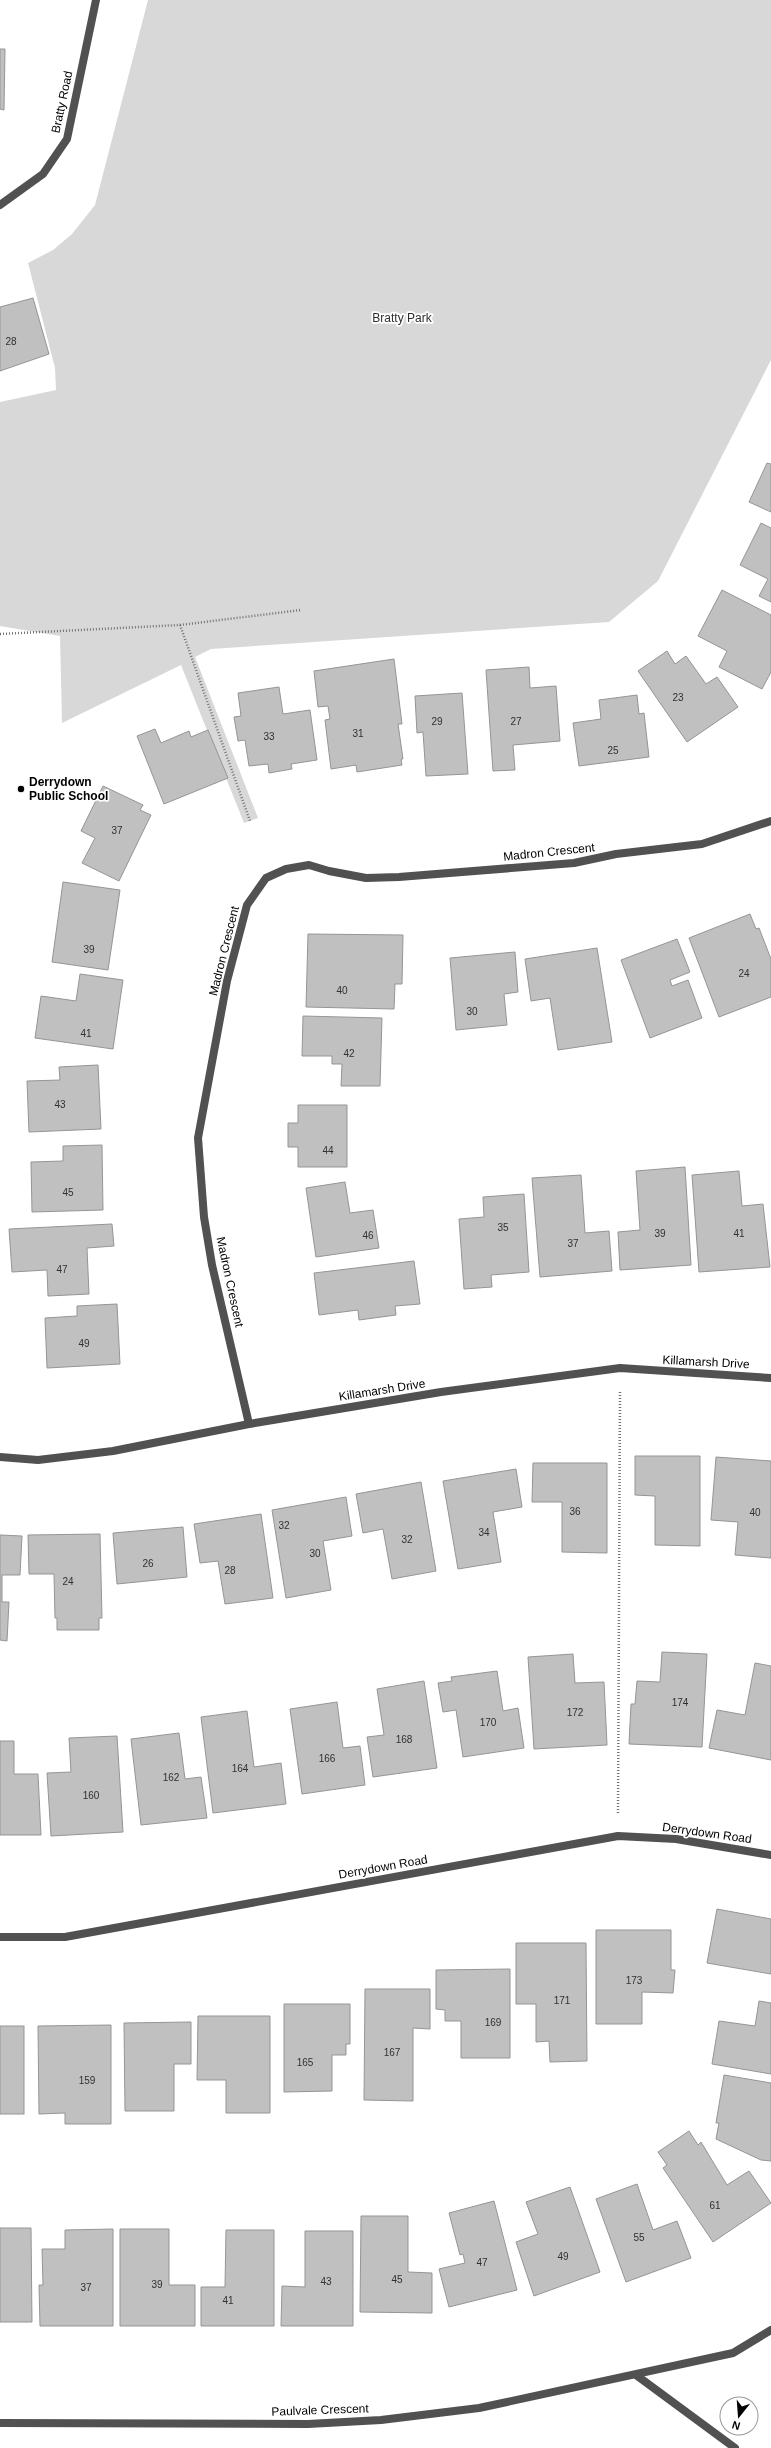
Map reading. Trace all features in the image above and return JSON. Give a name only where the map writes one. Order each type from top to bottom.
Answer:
[{"type":"street","name":"Bratty Road","points":[[0,205],[43,174],[67,139],[96,0]]},
{"type":"street","name":"Madron Crescent","points":[[248,1424],[212,1265],[204,1217],[198,1138],[227,981],[246,905],[266,878],[286,868],[309,865],[329,871],[366,878],[399,878],[574,863],[616,854],[702,844],[771,821]]},
{"type":"street","name":"Killamarsh Drive","points":[[0,1457],[38,1460],[113,1451],[248,1424],[441,1392],[620,1368],[771,1378]]},
{"type":"street","name":"Derrydown Road","points":[[0,1937],[65,1937],[618,1836],[676,1839],[771,1855]]},
{"type":"street","name":"Paulvale Crescent","points":[[0,2423],[308,2424],[381,2420],[479,2408],[733,2353],[771,2330]]},
{"type":"street","points":[[636,2375],[735,2448]]},
{"type":"path","points":[[0,634],[180,625],[301,610]]},
{"type":"path","points":[[180,625],[250,820]]},
{"type":"path","points":[[618,1836],[620,1368]]},
{"type":"green space","name":"Bratty Park","points":[[148,0],[771,0],[771,360],[658,581],[609,622],[211,649],[195,657],[258,818],[244,823],[181,665],[62,723],[60,636],[0,626],[0,402],[56,390],[55,368],[28,263],[53,250],[72,234],[95,205]]},
{"type":"building","points":[[0,49],[5,49],[4,110],[0,109]]},
{"type":"building","points":[[33,298],[49,354],[0,371],[0,307]]},
{"type":"building","points":[[767,463],[771,464],[771,512],[749,502]]},
{"type":"building","points":[[761,523],[771,528],[771,602],[759,596],[768,579],[740,565]]},
{"type":"building","points":[[722,590],[771,615],[771,672],[762,689],[719,667],[727,651],[698,636]]},
{"type":"building","points":[[667,651],[675,664],[686,656],[706,684],[717,677],[738,707],[687,742],[638,671]]},
{"type":"building","points":[[394,659],[402,724],[398,724],[403,759],[401,759],[402,765],[357,772],[356,765],[331,769],[325,720],[330,719],[328,706],[318,707],[314,671]]},
{"type":"building","points":[[529,667],[530,688],[556,686],[560,741],[513,745],[515,770],[493,771],[486,670]]},
{"type":"building","points":[[279,687],[283,714],[310,710],[317,760],[291,764],[292,769],[269,773],[268,764],[249,766],[245,740],[238,741],[234,717],[241,716],[238,693]]},
{"type":"building","points":[[462,693],[468,774],[426,776],[423,732],[417,733],[415,696]]},
{"type":"building","points":[[637,695],[639,714],[644,713],[649,757],[579,766],[573,723],[601,719],[599,700]]},
{"type":"building","points":[[155,729],[161,743],[189,731],[191,737],[208,730],[228,778],[164,804],[137,736]]},
{"type":"building","points":[[103,786],[143,805],[140,810],[151,815],[119,881],[82,863],[95,838],[81,831]]},
{"type":"building","points":[[63,882],[120,890],[108,970],[52,962]]},
{"type":"building","points":[[750,914],[756,929],[759,928],[771,959],[771,997],[719,1017],[689,938]]},
{"type":"building","points":[[308,934],[403,935],[402,984],[395,984],[394,1009],[306,1007]]},
{"type":"building","points":[[677,939],[690,972],[670,980],[672,986],[688,980],[702,1018],[650,1038],[621,960]]},
{"type":"building","points":[[597,948],[612,1042],[558,1050],[550,998],[531,1001],[525,959]]},
{"type":"building","points":[[515,952],[518,992],[504,994],[507,1025],[456,1030],[450,958]]},
{"type":"building","points":[[80,974],[123,980],[113,1049],[35,1038],[41,996],[76,1001]]},
{"type":"building","points":[[303,1016],[382,1018],[380,1086],[341,1086],[342,1064],[332,1064],[332,1056],[302,1056]]},
{"type":"building","points":[[98,1065],[101,1129],[29,1132],[27,1081],[60,1080],[59,1067]]},
{"type":"building","points":[[298,1105],[347,1105],[347,1167],[298,1167],[298,1147],[288,1147],[288,1123],[298,1123]]},
{"type":"building","points":[[102,1145],[103,1210],[32,1212],[31,1162],[63,1161],[63,1146]]},
{"type":"building","points":[[685,1167],[691,1265],[620,1270],[618,1232],[640,1230],[636,1171]]},
{"type":"building","points":[[739,1171],[742,1206],[763,1204],[770,1267],[699,1272],[692,1175]]},
{"type":"building","points":[[581,1175],[585,1233],[609,1231],[612,1271],[540,1277],[532,1178]]},
{"type":"building","points":[[345,1182],[350,1213],[373,1210],[379,1248],[316,1257],[306,1188]]},
{"type":"building","points":[[524,1194],[529,1272],[491,1275],[492,1287],[464,1289],[459,1219],[484,1217],[483,1197]]},
{"type":"building","points":[[112,1224],[114,1246],[87,1248],[89,1294],[48,1296],[47,1270],[12,1272],[9,1229]]},
{"type":"building","points":[[414,1261],[420,1304],[395,1306],[396,1315],[359,1320],[358,1310],[319,1315],[314,1273]]},
{"type":"building","points":[[117,1304],[120,1364],[47,1368],[45,1318],[77,1316],[77,1306]]},
{"type":"building","points":[[635,1456],[700,1456],[700,1546],[655,1545],[655,1496],[635,1495]]},
{"type":"building","points":[[716,1457],[771,1461],[771,1558],[735,1555],[738,1522],[711,1520]]},
{"type":"building","points":[[533,1463],[607,1463],[607,1553],[562,1552],[562,1502],[532,1502]]},
{"type":"building","points":[[516,1469],[522,1507],[493,1512],[501,1562],[458,1569],[443,1481]]},
{"type":"building","points":[[421,1482],[436,1571],[392,1579],[383,1529],[363,1533],[356,1494]]},
{"type":"building","points":[[346,1497],[352,1536],[323,1541],[331,1590],[286,1598],[272,1510]]},
{"type":"building","points":[[261,1514],[273,1598],[225,1604],[218,1561],[200,1563],[194,1524]]},
{"type":"building","points":[[183,1527],[187,1577],[117,1584],[113,1533]]},
{"type":"building","points":[[100,1534],[102,1618],[99,1618],[99,1630],[57,1630],[57,1618],[55,1618],[54,1574],[29,1574],[28,1535]]},
{"type":"building","points":[[0,1535],[22,1536],[20,1575],[2,1575],[2,1602],[9,1602],[7,1641],[0,1640]]},
{"type":"building","points":[[662,1652],[707,1654],[702,1747],[629,1744],[631,1704],[635,1704],[637,1681],[660,1682]]},
{"type":"building","points":[[573,1654],[575,1683],[604,1682],[607,1745],[534,1749],[528,1657]]},
{"type":"building","points":[[755,1663],[771,1666],[771,1760],[709,1748],[717,1710],[745,1715]]},
{"type":"building","points":[[497,1671],[503,1711],[518,1708],[524,1748],[463,1757],[456,1710],[443,1712],[438,1683],[452,1681],[451,1677]]},
{"type":"building","points":[[424,1681],[437,1768],[373,1777],[367,1737],[384,1735],[377,1689]]},
{"type":"building","points":[[337,1702],[343,1748],[360,1746],[365,1785],[302,1794],[290,1709]]},
{"type":"building","points":[[247,1711],[254,1767],[281,1763],[286,1804],[213,1813],[201,1717]]},
{"type":"building","points":[[179,1733],[185,1779],[201,1777],[207,1818],[141,1825],[131,1739]]},
{"type":"building","points":[[117,1736],[123,1832],[51,1836],[47,1773],[71,1772],[69,1738]]},
{"type":"building","points":[[0,1741],[14,1741],[14,1774],[38,1774],[41,1835],[0,1835]]},
{"type":"building","points":[[717,1909],[771,1919],[771,1974],[707,1963]]},
{"type":"building","points":[[596,1930],[671,1930],[671,1970],[675,1970],[673,1993],[642,1992],[642,2024],[596,2024]]},
{"type":"building","points":[[516,1943],[586,1943],[587,2061],[550,2062],[549,2041],[536,2042],[536,2004],[516,2004]]},
{"type":"building","points":[[510,1969],[510,2058],[461,2058],[461,2021],[445,2021],[445,2010],[436,2009],[436,1970]]},
{"type":"building","points":[[365,1989],[430,1989],[430,2029],[413,2028],[413,2101],[364,2100]]},
{"type":"building","points":[[759,2001],[771,2003],[771,2074],[712,2064],[719,2021],[755,2026]]},
{"type":"building","points":[[284,2004],[350,2004],[350,2044],[346,2044],[346,2055],[332,2055],[332,2091],[284,2092]]},
{"type":"building","points":[[198,2016],[270,2016],[270,2113],[226,2113],[226,2080],[197,2080]]},
{"type":"building","points":[[191,2022],[191,2064],[174,2064],[174,2111],[125,2111],[124,2023]]},
{"type":"building","points":[[111,2025],[111,2124],[65,2124],[65,2113],[39,2114],[38,2026]]},
{"type":"building","points":[[0,2026],[24,2026],[24,2114],[0,2114]]},
{"type":"building","points":[[724,2075],[771,2083],[771,2161],[761,2160],[716,2139],[719,2123],[716,2123]]},
{"type":"building","points":[[689,2131],[698,2145],[701,2142],[727,2185],[749,2171],[771,2203],[713,2242],[663,2168],[667,2165],[658,2152]]},
{"type":"building","points":[[637,2184],[653,2230],[677,2221],[691,2258],[626,2282],[596,2199]]},
{"type":"building","points":[[570,2187],[600,2272],[534,2296],[516,2242],[538,2234],[526,2202]]},
{"type":"building","points":[[494,2201],[517,2290],[449,2307],[439,2269],[465,2263],[463,2254],[460,2255],[449,2213]]},
{"type":"building","points":[[361,2216],[408,2216],[408,2272],[432,2273],[432,2313],[360,2312]]},
{"type":"building","points":[[0,2228],[31,2228],[32,2322],[0,2322]]},
{"type":"building","points":[[113,2229],[113,2326],[40,2326],[39,2285],[43,2285],[42,2249],[65,2249],[65,2230]]},
{"type":"building","points":[[120,2229],[169,2229],[169,2285],[195,2285],[195,2326],[120,2326]]},
{"type":"building","points":[[226,2230],[274,2230],[274,2326],[201,2326],[201,2287],[225,2287]]},
{"type":"building","points":[[305,2231],[353,2231],[353,2326],[281,2326],[282,2286],[305,2287]]},
{"type":"place","name":"Derrydown Public School","points":[[21,789]]}]
